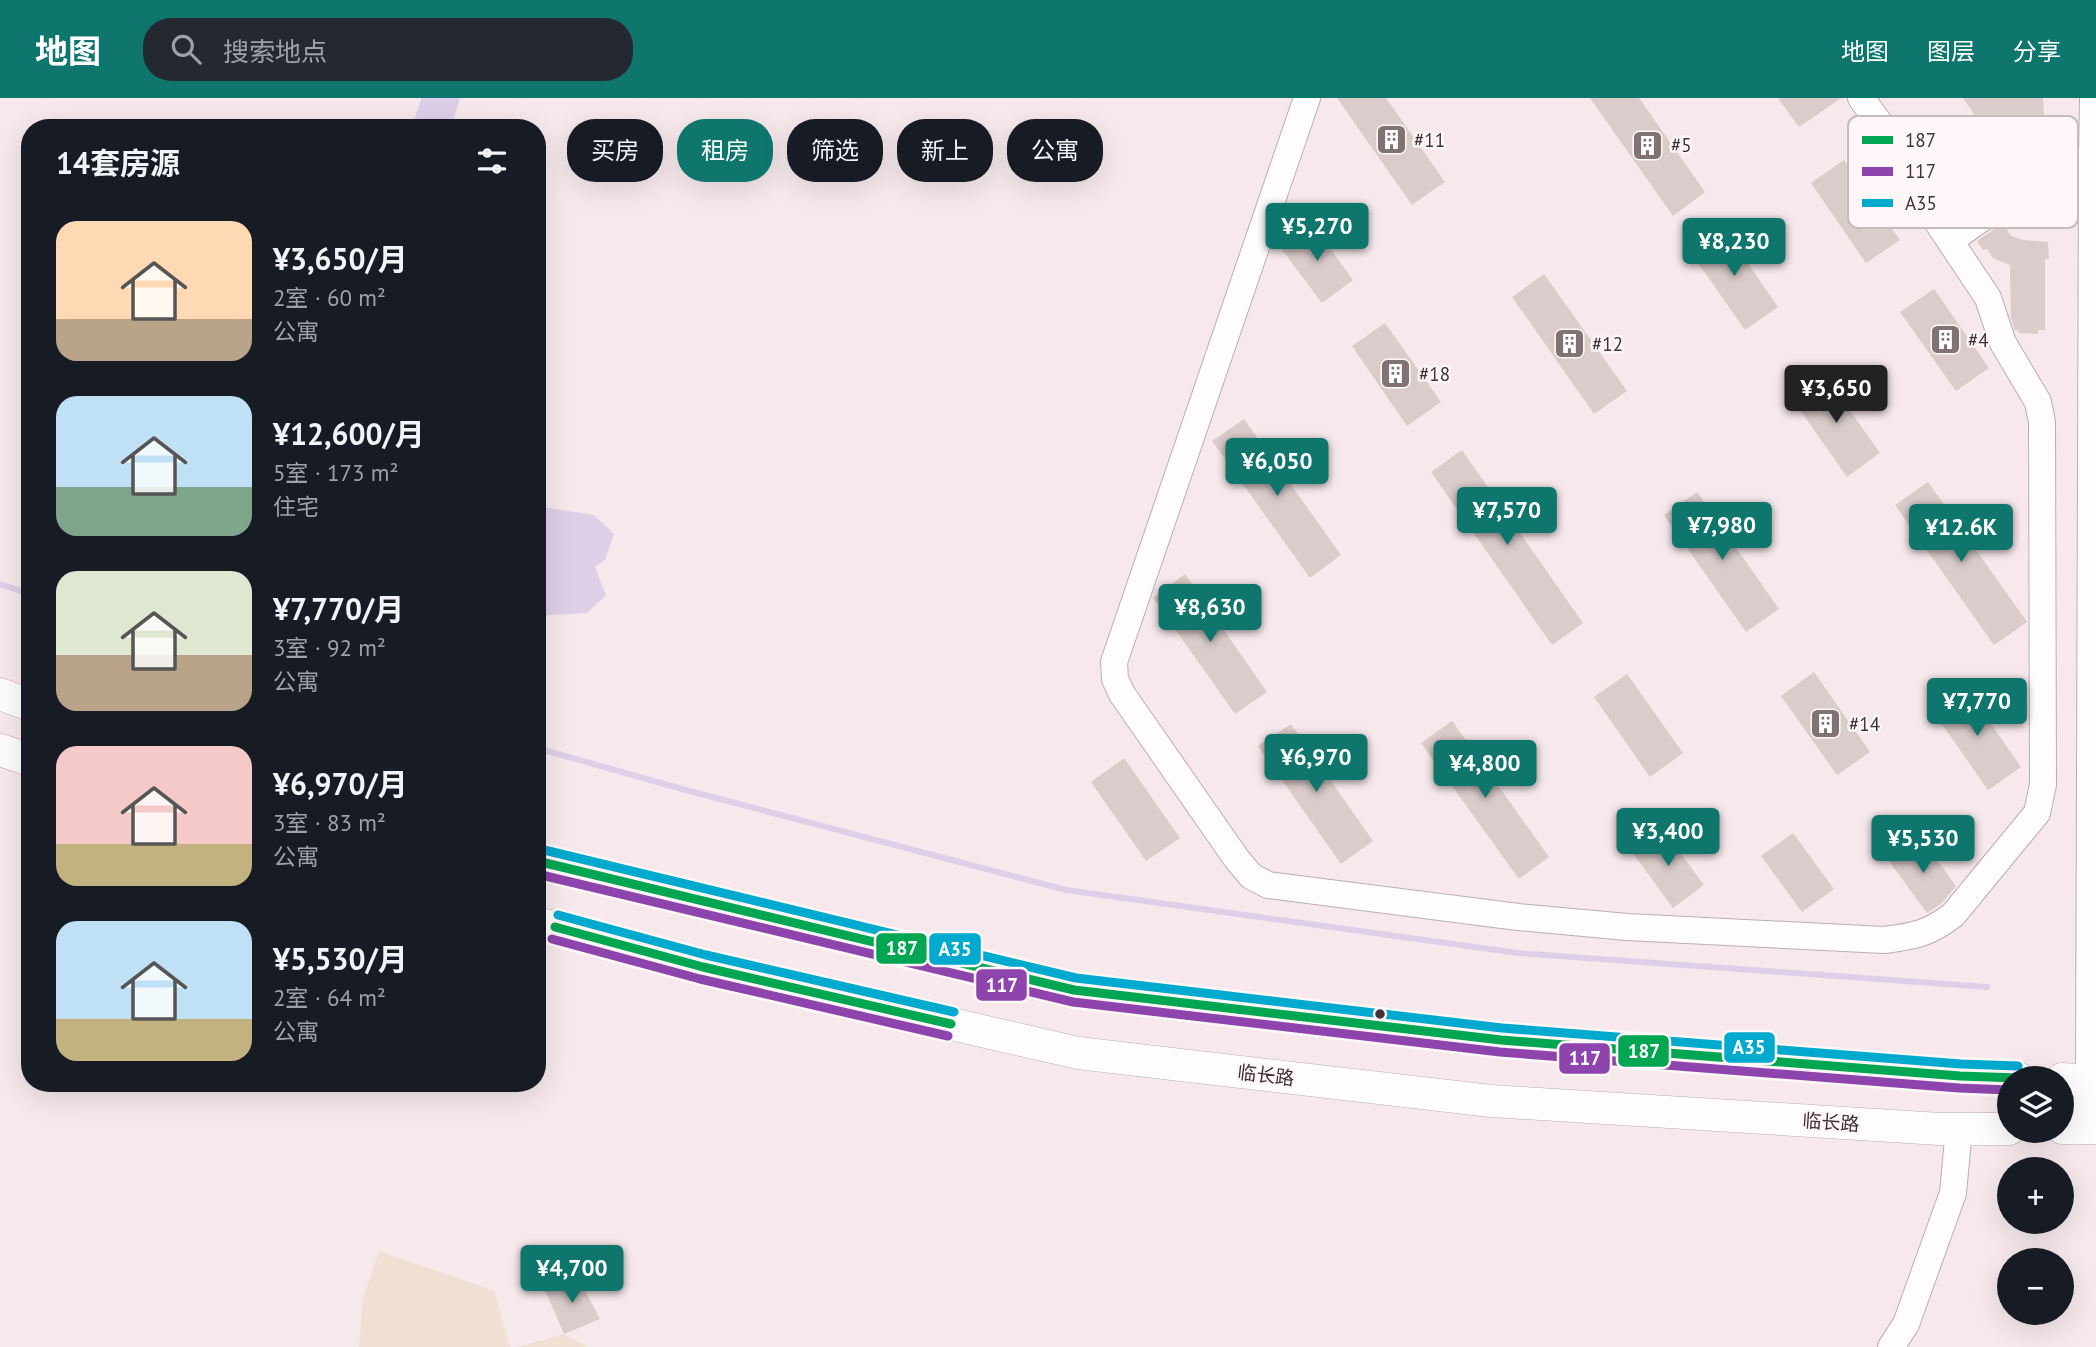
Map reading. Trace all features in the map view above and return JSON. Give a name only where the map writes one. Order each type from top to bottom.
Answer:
[{"type":"main road","points":[[0,695],[21,702]]},
{"type":"main road","points":[[0,750],[21,757]]},
{"type":"main road","points":[[546,863],[1074,990],[1501,1040],[1997,1077]]},
{"type":"main road","name":"临长路","points":[[546,925],[703,967],[1078,1053],[1492,1101],[1959,1129],[1997,1129]]},
{"type":"street","points":[[1307,98],[1114,662],[1115,679],[1122,694],[1244,867],[1251,876],[1268,884],[1518,918],[1821,938],[1884,940],[1922,934],[1953,915],[2036,813],[2043,785],[2042,422],[2038,402],[2003,343],[1988,298],[1941,228]]},
{"type":"street","points":[[1861,98],[1874,116]]},
{"type":"street","points":[[2080,1128],[2094,206],[2093,98]]},
{"type":"street","points":[[1950,241],[1968,228]]},
{"type":"street","points":[[1891,1347],[1906,1324],[1953,1193],[1959,1129]]},
{"type":"shaded area","points":[[546,507],[594,515],[614,534],[605,560],[595,567],[606,595],[587,613],[546,615]]},
{"type":"shaded area","points":[[379,1251],[494,1291],[510,1347],[359,1347],[363,1298]]},
{"type":"shaded area","points":[[564,1334],[587,1347],[518,1347]]},
{"type":"building","name":"#11","points":[[1337,98],[1386,98],[1445,182],[1412,205]]},
{"type":"building","name":"#5","points":[[1590,98],[1639,98],[1705,192],[1673,216]]},
{"type":"building","points":[[1778,98],[1841,98],[1799,127]]},
{"type":"building","points":[[1963,98],[2043,98],[2044,116],[1976,116]]},
{"type":"building","points":[[1844,160],[1848,166],[1848,228],[1892,228],[1900,240],[1866,263],[1811,183]]},
{"type":"building","points":[[1312,224],[1353,280],[1322,303],[1280,247]]},
{"type":"building","points":[[1723,227],[1778,307],[1745,330],[1689,250]]},
{"type":"building","points":[[1996,228],[2006,228],[2011,236],[2048,242],[2049,259],[2045,259],[2045,330],[2038,330],[2038,334],[2019,333],[2015,330],[2011,318],[2010,265],[1993,258],[1977,241]]},
{"type":"building","name":"#12","points":[[1544,274],[1627,391],[1594,414],[1512,297]]},
{"type":"building","name":"#4","points":[[1934,289],[1989,368],[1956,391],[1900,312]]},
{"type":"building","name":"#18","points":[[1385,323],[1441,402],[1407,426],[1352,346]]},
{"type":"building","points":[[1824,374],[1880,453],[1847,477],[1791,397]]},
{"type":"building","points":[[1244,419],[1341,555],[1310,578],[1212,441]]},
{"type":"building","points":[[1462,450],[1583,623],[1552,645],[1431,472]]},
{"type":"building","points":[[1928,482],[2027,622],[1994,645],[1895,505]]},
{"type":"building","points":[[1697,492],[1779,609],[1746,632],[1664,515]]},
{"type":"building","points":[[1185,574],[1267,692],[1235,714],[1153,598]]},
{"type":"building","name":"#14","points":[[1814,672],[1870,752],[1837,775],[1781,696]]},
{"type":"building","points":[[1627,674],[1683,753],[1650,777],[1594,697]]},
{"type":"building","points":[[1965,687],[2021,767],[1988,790],[1932,710]]},
{"type":"building","points":[[1452,721],[1549,857],[1519,879],[1421,743]]},
{"type":"building","points":[[1291,724],[1373,841],[1341,864],[1258,746]]},
{"type":"building","points":[[1124,758],[1180,838],[1146,861],[1091,782]]},
{"type":"building","points":[[1663,829],[1704,885],[1673,908],[1632,852]]},
{"type":"building","points":[[1793,833],[1834,889],[1802,912],[1761,856]]},
{"type":"building","points":[[1921,838],[1956,886],[1942,903],[1927,913],[1889,861]]},
{"type":"building","points":[[577,1275],[600,1319],[564,1334],[545,1290]]},
{"type":"waterway","points":[[434,119],[441,98]]},
{"type":"waterway","points":[[0,584],[21,591]]},
{"type":"waterway","points":[[546,751],[1066,890],[1518,953],[1987,987]]},
{"type":"transit line","name":"A35","points":[[546,850],[1076,978],[1502,1028],[1961,1064],[2018,1066]]},
{"type":"transit line","name":"187","points":[[546,863],[1074,990],[1501,1040],[1997,1077]]},
{"type":"transit line","name":"117","points":[[546,876],[1073,1002],[1500,1052],[1997,1090]]},
{"type":"transit line","name":"A35","points":[[558,915],[706,955],[954,1012]]},
{"type":"transit line","name":"187","points":[[555,927],[703,967],[951,1024]]},
{"type":"transit line","name":"117","points":[[552,939],[700,979],[948,1036]]},
{"type":"place","name":"#11","points":[[1391,140]]},
{"type":"place","name":"#5","points":[[1648,145]]},
{"type":"place","name":"#4","points":[[1945,340]]},
{"type":"place","name":"#12","points":[[1569,344]]},
{"type":"place","name":"#18","points":[[1396,374]]},
{"type":"place","name":"#14","points":[[1826,724]]}]
